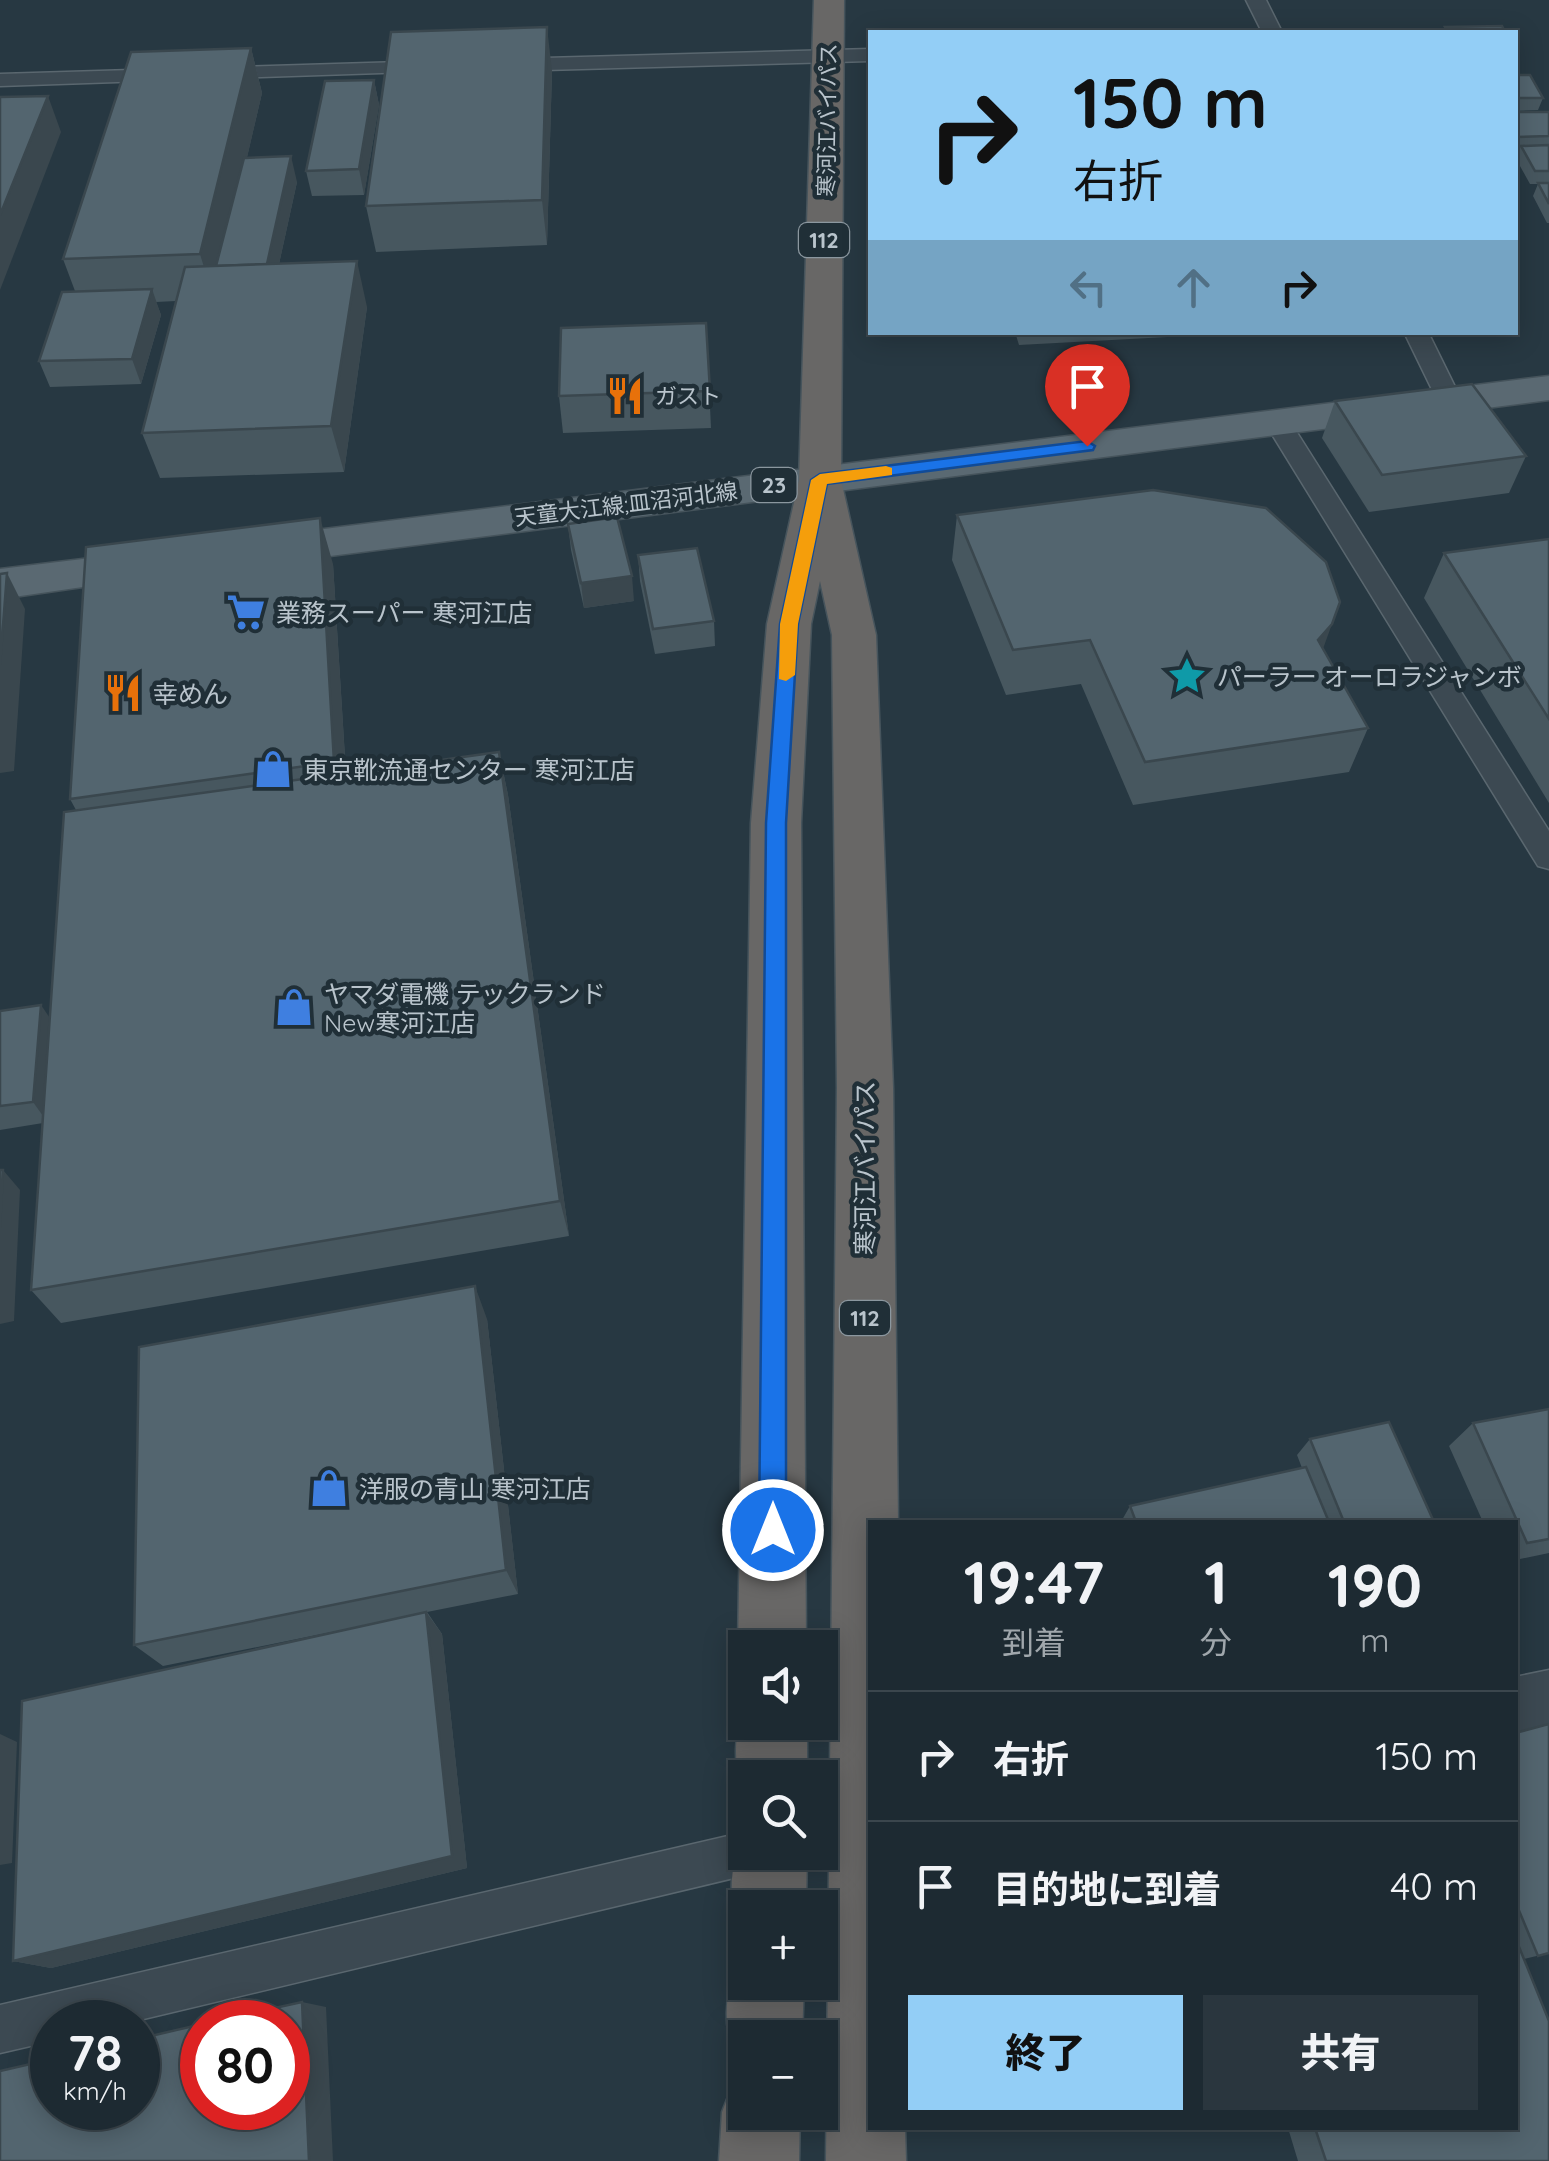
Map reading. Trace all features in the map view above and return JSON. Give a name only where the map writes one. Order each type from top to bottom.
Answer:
[{"type":"highway","name":"寒河江バイパス","points":[[772,1630],[776,823],[789,624],[820,480],[830,0]]},
{"type":"highway","name":"寒河江バイパス","points":[[820,480],[854,635],[865,1088],[866,2161]]},
{"type":"highway","points":[[759,2161],[760,2130]]},
{"type":"main road","name":"天童大江線;皿沼河北線","points":[[0,584],[1549,388]]},
{"type":"street","points":[[1518,1711],[1549,1705]]},
{"type":"lane","points":[[1256,0],[1271,30]]},
{"type":"lane","points":[[493,66],[868,55]]},
{"type":"lane","points":[[0,80],[453,67]]},
{"type":"lane","points":[[1417,335],[1448,401]]},
{"type":"lane","points":[[1278,422],[1549,857]]},
{"type":"lane","points":[[0,2029],[728,1859]]},
{"type":"building","points":[[1502,26],[1504,30],[1447,30],[1445,27]]},
{"type":"building","points":[[547,27],[542,200],[366,206],[391,32]]},
{"type":"building","points":[[251,48],[200,254],[63,259],[131,52]]},
{"type":"building","points":[[1518,75],[1530,75],[1543,98],[1518,98]]},
{"type":"building","points":[[374,80],[359,169],[306,171],[325,81]]},
{"type":"building","points":[[48,96],[0,215],[0,97]]},
{"type":"building","points":[[1518,112],[1549,112],[1549,136],[1518,137]]},
{"type":"building","points":[[1549,145],[1549,171],[1535,171],[1521,146]]},
{"type":"building","points":[[291,156],[267,264],[216,266],[244,158]]},
{"type":"building","points":[[1538,183],[1549,183],[1549,204]]},
{"type":"building","points":[[357,261],[331,426],[142,433],[185,267]]},
{"type":"building","points":[[152,289],[132,359],[39,361],[62,292]]},
{"type":"building","points":[[706,323],[710,391],[559,396],[561,328]]},
{"type":"building","points":[[1472,384],[1526,456],[1382,475],[1335,401]]},
{"type":"building","points":[[1153,490],[1266,508],[1326,562],[1340,602],[1332,624],[1318,640],[1368,728],[1145,762],[1090,640],[1013,650],[957,515]]},
{"type":"building","points":[[617,517],[632,576],[581,583],[568,524]]},
{"type":"building","points":[[320,518],[334,762],[70,799],[86,547]]},
{"type":"building","points":[[1549,539],[1549,719],[1444,553]]},
{"type":"building","points":[[697,548],[714,621],[653,629],[638,555]]},
{"type":"building","points":[[7,573],[0,665],[0,574]]},
{"type":"building","points":[[499,752],[560,1201],[31,1290],[64,812]]},
{"type":"building","points":[[41,1005],[33,1102],[0,1106],[0,1011]]},
{"type":"building","points":[[0,1170],[3,1170],[0,1228]]},
{"type":"building","points":[[475,1286],[506,1570],[134,1645],[139,1347]]},
{"type":"building","points":[[1549,1409],[1549,1539],[1527,1543],[1473,1423]]},
{"type":"building","points":[[1389,1422],[1433,1520],[1343,1520],[1310,1439]]},
{"type":"building","points":[[1306,1467],[1328,1520],[1135,1520],[1130,1506]]},
{"type":"building","points":[[426,1612],[452,1856],[13,1961],[22,1701]]},
{"type":"building","points":[[1549,1724],[1549,1953],[1538,1956],[1518,1908],[1518,1732]]},
{"type":"building","points":[[1518,1944],[1549,2021],[1549,2161],[1326,2161],[1316,2130],[1518,2130]]},
{"type":"building","points":[[180,2029],[180,2130],[308,2130],[309,2161],[0,2161],[0,2071],[30,2064],[30,2130],[160,2130],[160,2034]]},
{"type":"slow traffic","points":[[786,675],[789,624],[820,480],[886,472]]},
{"type":"place","name":"ガスト","points":[[625,396]]},
{"type":"place","name":"業務スーパー 寒河江店","points":[[246,612]]},
{"type":"place","name":"パーラー オーロラジャンボ","points":[[1187,676]]},
{"type":"place","name":"幸めん","points":[[123,693]]},
{"type":"place","name":"東京靴流通センター 寒河江店","points":[[273,769]]},
{"type":"place","name":"ヤマダ電機 テックランド New寒河江店","points":[[294,1007]]},
{"type":"place","name":"洋服の青山 寒河江店","points":[[329,1488]]},
{"type":"route","points":[[773,1530],[776,823],[789,624],[820,480],[1087,446]]}]
